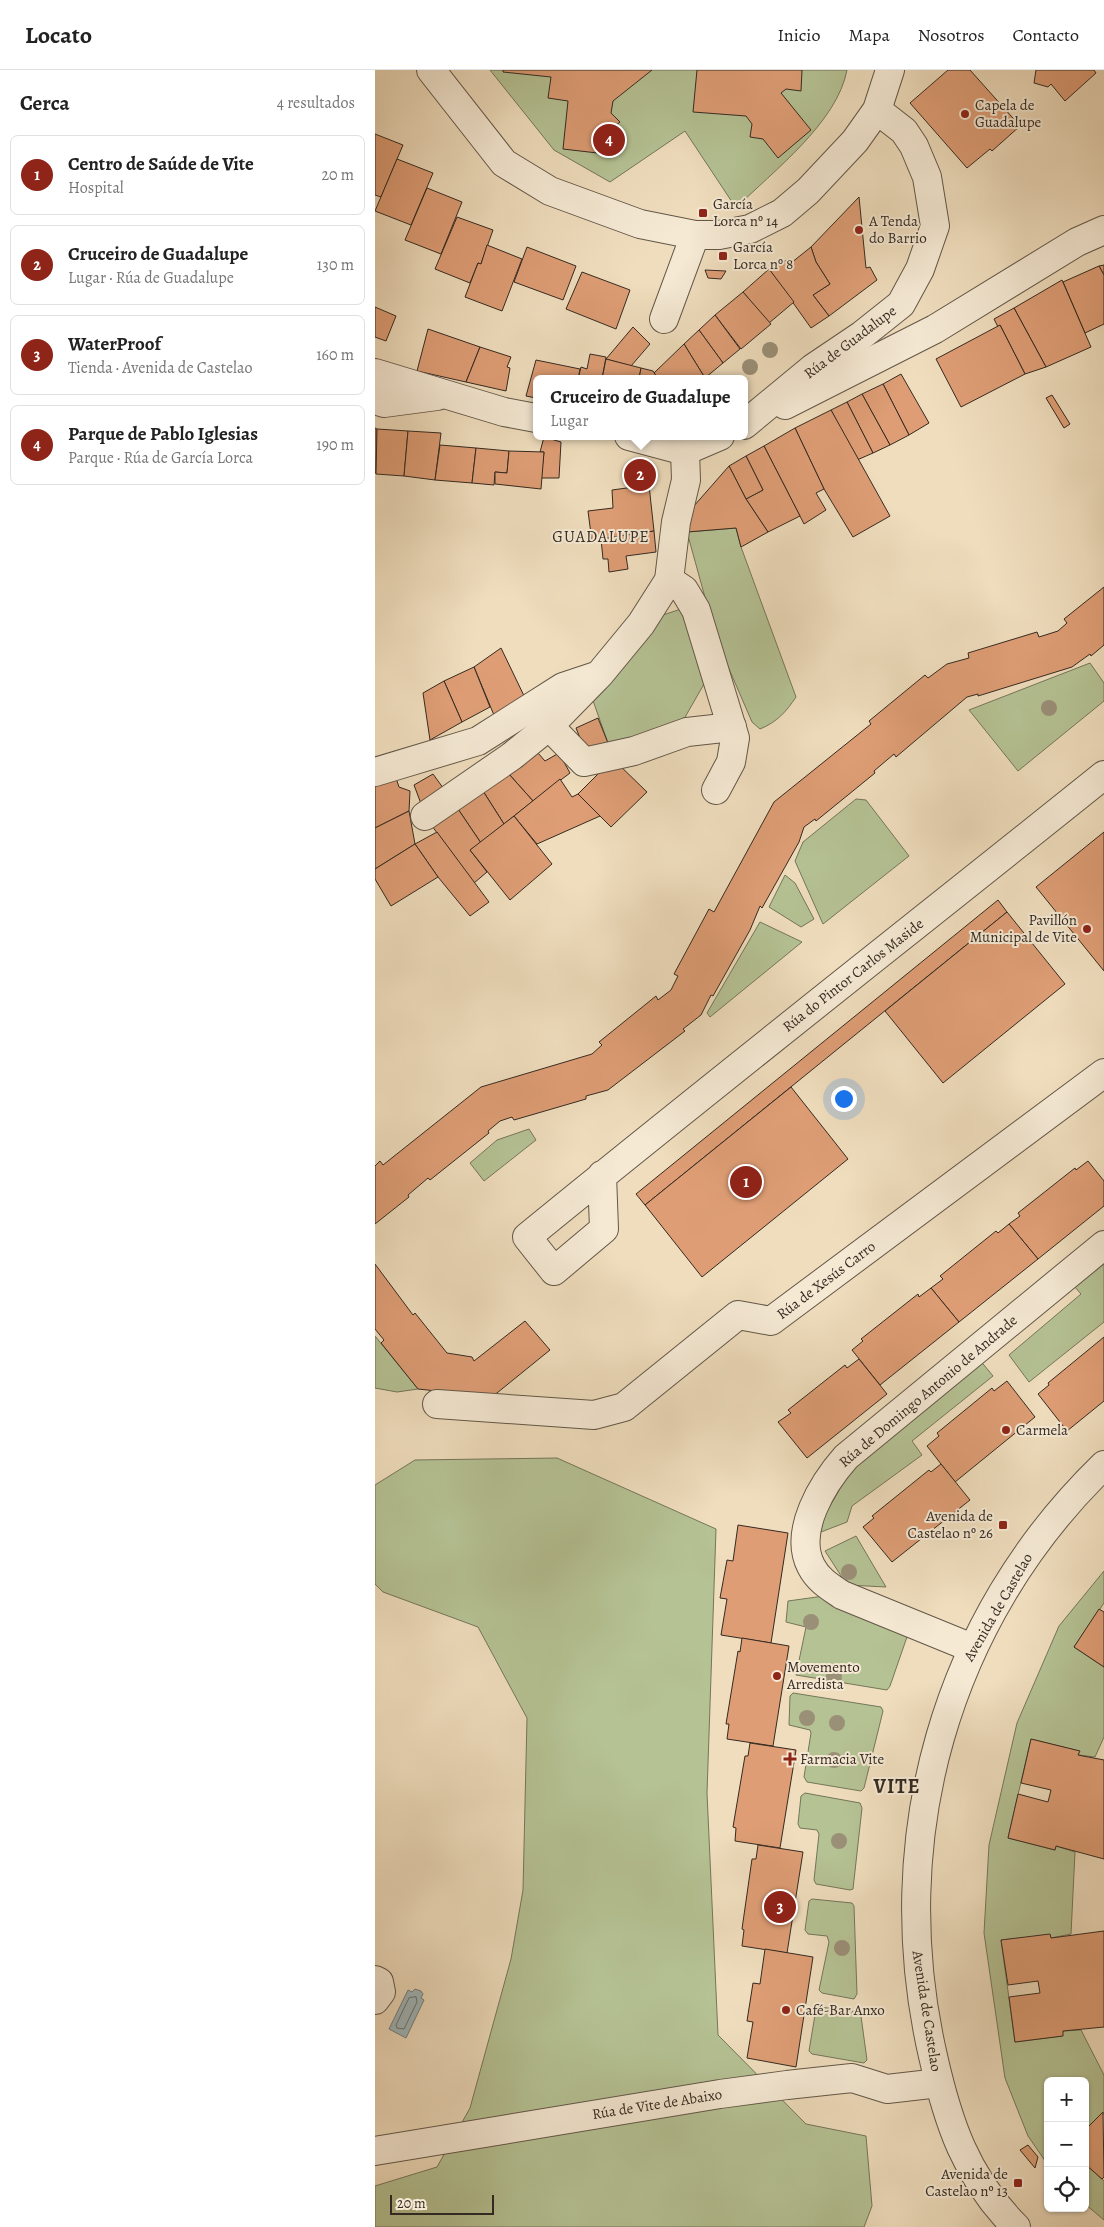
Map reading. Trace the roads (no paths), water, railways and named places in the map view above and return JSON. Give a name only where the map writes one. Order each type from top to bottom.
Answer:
[{"type":"street","points":[[431,70],[504,163],[511,168],[550,192],[640,224],[695,235],[719,235],[750,229],[782,213],[808,191],[855,141],[877,110],[890,70]]},
{"type":"street","name":"Rúa de Guadalupe","points":[[748,422],[813,368],[863,335],[901,304],[920,269],[935,226],[927,177],[914,146],[903,131],[877,110]]},
{"type":"street","name":"Rúa de Guadalupe","points":[[748,423],[935,329],[1077,242],[1104,230]]},
{"type":"street","points":[[663,319],[695,235]]},
{"type":"street","points":[[375,372],[504,412],[533,417]]},
{"type":"street","points":[[375,400],[384,403],[447,395]]},
{"type":"street","points":[[644,440],[685,451],[711,440]]},
{"type":"street","points":[[425,816],[513,756],[549,726],[599,675],[641,624],[669,580],[677,522],[686,480],[685,451]]},
{"type":"street","points":[[669,580],[684,590],[696,610],[735,738],[731,762],[716,790]]},
{"type":"street","points":[[375,772],[478,742],[563,687],[599,675]]},
{"type":"street","points":[[549,726],[584,762],[634,751],[687,732],[732,727]]},
{"type":"street","name":"Rúa do Pintor Carlos Maside","points":[[602,1175],[1104,775]]},
{"type":"street","name":"Rúa de Xesús Carro","points":[[437,1404],[594,1414],[624,1407],[738,1315],[771,1321],[1104,1073]]},
{"type":"street","name":"Rúa de Domingo Antonio de Andrade","points":[[972,1648],[842,1595],[823,1583],[811,1567],[805,1548],[812,1513],[829,1479],[846,1457],[1104,1245]]},
{"type":"street","name":"Avenida de Castelao","points":[[1015,2227],[995,2205],[968,2164],[947,2113],[925,2019],[917,1957],[916,1877],[929,1780],[937,1745],[958,1681],[972,1648],[1009,1581],[1031,1548],[1059,1512],[1104,1465]]},
{"type":"street","points":[[375,1980],[379,1982],[381,1992],[375,2000]]},
{"type":"street","name":"Rúa de Vite de Abaixo","points":[[375,2151],[720,2094],[787,2085],[852,2078],[887,2089],[939,2084]]},
{"type":"water","points":[[415,1989],[421,1991],[423,1994],[421,1998],[424,2000],[406,2038],[389,2029],[408,1990],[412,1992]]},
{"type":"place","name":"Capela de Guadalupe","points":[[965,114]]},
{"type":"place","name":"Parque de Pablo Iglesias","points":[[609,140]]},
{"type":"place","name":"García Lorca nº 14","points":[[703,213]]},
{"type":"place","name":"A Tenda do Barrio","points":[[859,230]]},
{"type":"place","name":"García Lorca nº 8","points":[[723,256]]},
{"type":"place","name":"Cruceiro de Guadalupe","points":[[640,475]]},
{"type":"place","name":"Pavillón Municipal de Vite","points":[[1087,929]]},
{"type":"place","name":"Centro de Saúde de Vite","points":[[746,1182]]},
{"type":"place","name":"Carmela","points":[[1006,1430]]},
{"type":"place","name":"Avenida de Castelao nº 26","points":[[1003,1525]]},
{"type":"place","name":"Movemento Arredista","points":[[777,1676]]},
{"type":"place","name":"Farmacia Vite","points":[[790,1759]]},
{"type":"place","name":"WaterProof","points":[[780,1907]]},
{"type":"place","name":"Café-Bar Anxo","points":[[786,2010]]},
{"type":"place","name":"Avenida de Castelao nº 13","points":[[1018,2183]]},
{"type":"district","name":"GUADALUPE","points":[[601,536]]},
{"type":"district","name":"VITE","points":[[897,1786]]}]
